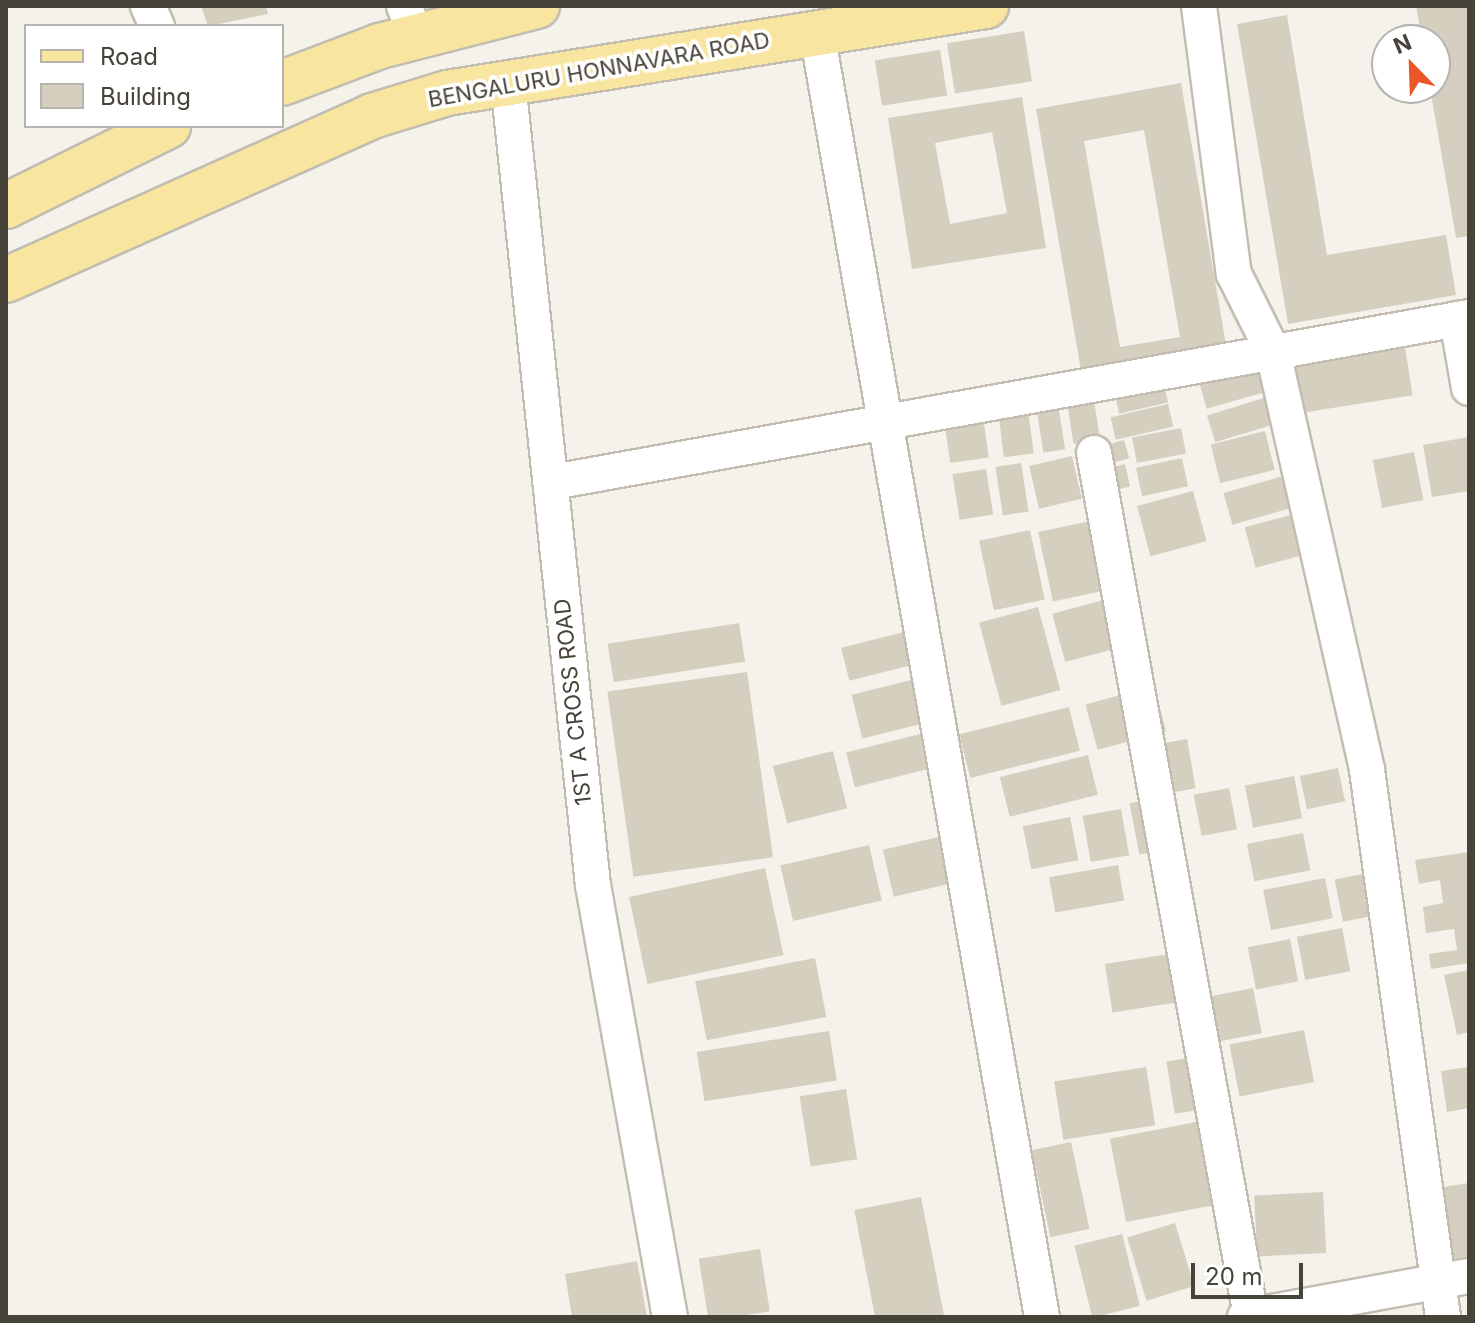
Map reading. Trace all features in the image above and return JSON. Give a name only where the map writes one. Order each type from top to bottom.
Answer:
[{"type":"main road","points":[[284,82],[410,21],[537,6]]},
{"type":"main road","name":"BENGALURU HONNAVARA ROAD","points":[[6,280],[372,116],[508,82],[986,6]]},
{"type":"main road","points":[[6,206],[164,128]]},
{"type":"street","points":[[1199,6],[1234,274],[1273,352],[1367,770],[1453,1278],[1443,1317]]},
{"type":"street","points":[[817,33],[1042,1317]]},
{"type":"street","name":"1ST A CROSS ROAD","points":[[508,82],[553,482],[593,885],[670,1317]]},
{"type":"street","points":[[553,482],[1463,318],[1469,388]]},
{"type":"street","points":[[1094,453],[1248,1316],[1453,1278]]},
{"type":"building","points":[[201,6],[266,6],[268,14],[218,24],[207,24]]},
{"type":"building","points":[[1416,6],[1469,6],[1469,236],[1456,238],[1433,104],[1451,104],[1451,24],[1419,24]]},
{"type":"building","points":[[1287,15],[1327,255],[1446,235],[1456,295],[1288,324],[1237,24]]},
{"type":"building","points":[[1024,31],[1032,81],[955,94],[947,43]]},
{"type":"building","points":[[940,50],[947,95],[882,106],[875,60]]},
{"type":"building","points":[[1181,83],[1229,362],[1084,388],[1036,109]],"holes":[[[1144,130],[1180,337],[1120,347],[1084,141]]]},
{"type":"building","points":[[1022,97],[1046,248],[912,269],[888,118]],"holes":[[[992,132],[1007,213],[950,224],[935,143]]]},
{"type":"building","points":[[1404,341],[1413,395],[1301,413],[1292,359]]},
{"type":"building","points":[[1267,354],[1277,389],[1207,409],[1197,374]]},
{"type":"building","points":[[1163,381],[1168,402],[1119,414],[1114,392]]},
{"type":"building","points":[[1093,394],[1100,439],[1074,444],[1066,398]]},
{"type":"building","points":[[1274,395],[1282,422],[1215,442],[1207,415]]},
{"type":"building","points":[[1057,398],[1065,449],[1043,453],[1035,401]]},
{"type":"building","points":[[1027,400],[1034,454],[1004,457],[997,404]]},
{"type":"building","points":[[1168,404],[1173,426],[1116,440],[1111,417]]},
{"type":"building","points":[[982,409],[989,458],[950,463],[943,414]]},
{"type":"building","points":[[1181,428],[1186,454],[1137,463],[1132,438]]},
{"type":"building","points":[[1265,431],[1275,470],[1220,483],[1211,445]]},
{"type":"building","points":[[1469,437],[1469,491],[1432,497],[1423,445]]},
{"type":"building","points":[[1124,440],[1129,458],[1090,470],[1085,451]]},
{"type":"building","points":[[1414,452],[1423,500],[1382,508],[1373,460]]},
{"type":"building","points":[[1072,456],[1082,499],[1039,509],[1029,466]]},
{"type":"building","points":[[1182,458],[1188,486],[1142,496],[1136,468]]},
{"type":"building","points":[[1021,463],[1029,511],[1003,515],[995,467]]},
{"type":"building","points":[[1125,464],[1130,486],[1102,493],[1097,471]]},
{"type":"building","points":[[986,469],[993,514],[960,520],[952,474]]},
{"type":"building","points":[[1283,476],[1292,508],[1232,525],[1223,493]]},
{"type":"building","points":[[1193,491],[1206,541],[1150,556],[1137,506]]},
{"type":"building","points":[[1294,514],[1305,555],[1256,568],[1245,527]]},
{"type":"building","points":[[1090,521],[1105,590],[1053,601],[1038,532]]},
{"type":"building","points":[[1030,530],[1045,599],[994,610],[979,541]]},
{"type":"building","points":[[1115,597],[1128,645],[1065,662],[1052,614]]},
{"type":"building","points":[[1038,607],[1060,690],[1001,706],[979,623]]},
{"type":"building","points":[[739,623],[745,662],[614,682],[608,644]]},
{"type":"building","points":[[912,630],[920,663],[849,681],[841,648]]},
{"type":"building","points":[[747,672],[773,857],[633,877],[607,692]]},
{"type":"building","points":[[931,675],[942,719],[862,739],[851,695]]},
{"type":"building","points":[[1154,686],[1166,731],[1098,750],[1085,704]]},
{"type":"building","points":[[1069,707],[1080,751],[970,778],[959,734]]},
{"type":"building","points":[[948,727],[957,762],[855,787],[846,752]]},
{"type":"building","points":[[1187,739],[1196,788],[1169,793],[1160,744]]},
{"type":"building","points":[[833,751],[847,808],[787,823],[773,766]]},
{"type":"building","points":[[1088,755],[1098,795],[1010,817],[1000,777]]},
{"type":"building","points":[[1338,768],[1345,801],[1307,809],[1300,776]]},
{"type":"building","points":[[1294,776],[1302,818],[1253,828],[1245,786]]},
{"type":"building","points":[[1229,788],[1237,829],[1202,836],[1194,795]]},
{"type":"building","points":[[1157,798],[1167,849],[1139,854],[1130,803]]},
{"type":"building","points":[[1121,809],[1129,855],[1091,862],[1083,816]]},
{"type":"building","points":[[1070,817],[1078,860],[1031,869],[1023,826]]},
{"type":"building","points":[[956,833],[967,880],[894,897],[883,850]]},
{"type":"building","points":[[1303,833],[1310,870],[1254,881],[1247,844]]},
{"type":"building","points":[[869,845],[882,901],[793,921],[780,865]]},
{"type":"building","points":[[1469,852],[1469,963],[1431,969],[1429,954],[1457,950],[1454,929],[1426,933],[1423,907],[1443,903],[1440,880],[1419,884],[1415,860]]},
{"type":"building","points":[[1118,865],[1124,900],[1055,913],[1049,877]]},
{"type":"building","points":[[765,868],[784,955],[648,984],[629,897]]},
{"type":"building","points":[[1368,873],[1376,915],[1343,922],[1335,879]]},
{"type":"building","points":[[1325,878],[1333,918],[1271,930],[1263,890]]},
{"type":"building","points":[[1342,928],[1350,971],[1305,980],[1297,937]]},
{"type":"building","points":[[1290,939],[1298,981],[1256,989],[1248,947]]},
{"type":"building","points":[[1175,953],[1183,1001],[1113,1013],[1105,964]]},
{"type":"building","points":[[815,958],[826,1017],[707,1040],[695,981]]},
{"type":"building","points":[[1469,970],[1469,1032],[1457,1035],[1444,975]]},
{"type":"building","points":[[1253,988],[1262,1033],[1215,1042],[1206,997]]},
{"type":"building","points":[[1304,1030],[1314,1082],[1240,1097],[1229,1045]]},
{"type":"building","points":[[829,1031],[837,1080],[704,1101],[697,1052]]},
{"type":"building","points":[[1201,1056],[1209,1108],[1175,1114],[1166,1061]]},
{"type":"building","points":[[1146,1067],[1155,1125],[1063,1140],[1054,1082]]},
{"type":"building","points":[[1469,1067],[1469,1108],[1447,1112],[1441,1071]]},
{"type":"building","points":[[846,1089],[857,1159],[811,1166],[800,1096]]},
{"type":"building","points":[[1211,1119],[1227,1202],[1126,1222],[1110,1139]]},
{"type":"building","points":[[1071,1142],[1090,1229],[1050,1237],[1032,1150]]},
{"type":"building","points":[[1469,1183],[1469,1256],[1442,1261],[1431,1189]]},
{"type":"building","points":[[1323,1192],[1326,1253],[1257,1257],[1254,1196]]},
{"type":"building","points":[[921,1197],[944,1317],[875,1317],[854,1210]]},
{"type":"building","points":[[1175,1223],[1194,1286],[1146,1301],[1127,1238]]},
{"type":"building","points":[[1122,1234],[1140,1306],[1092,1317],[1074,1246]]},
{"type":"building","points":[[760,1249],[770,1311],[708,1317],[699,1259]]},
{"type":"building","points":[[637,1261],[647,1317],[572,1317],[565,1274]]}]
